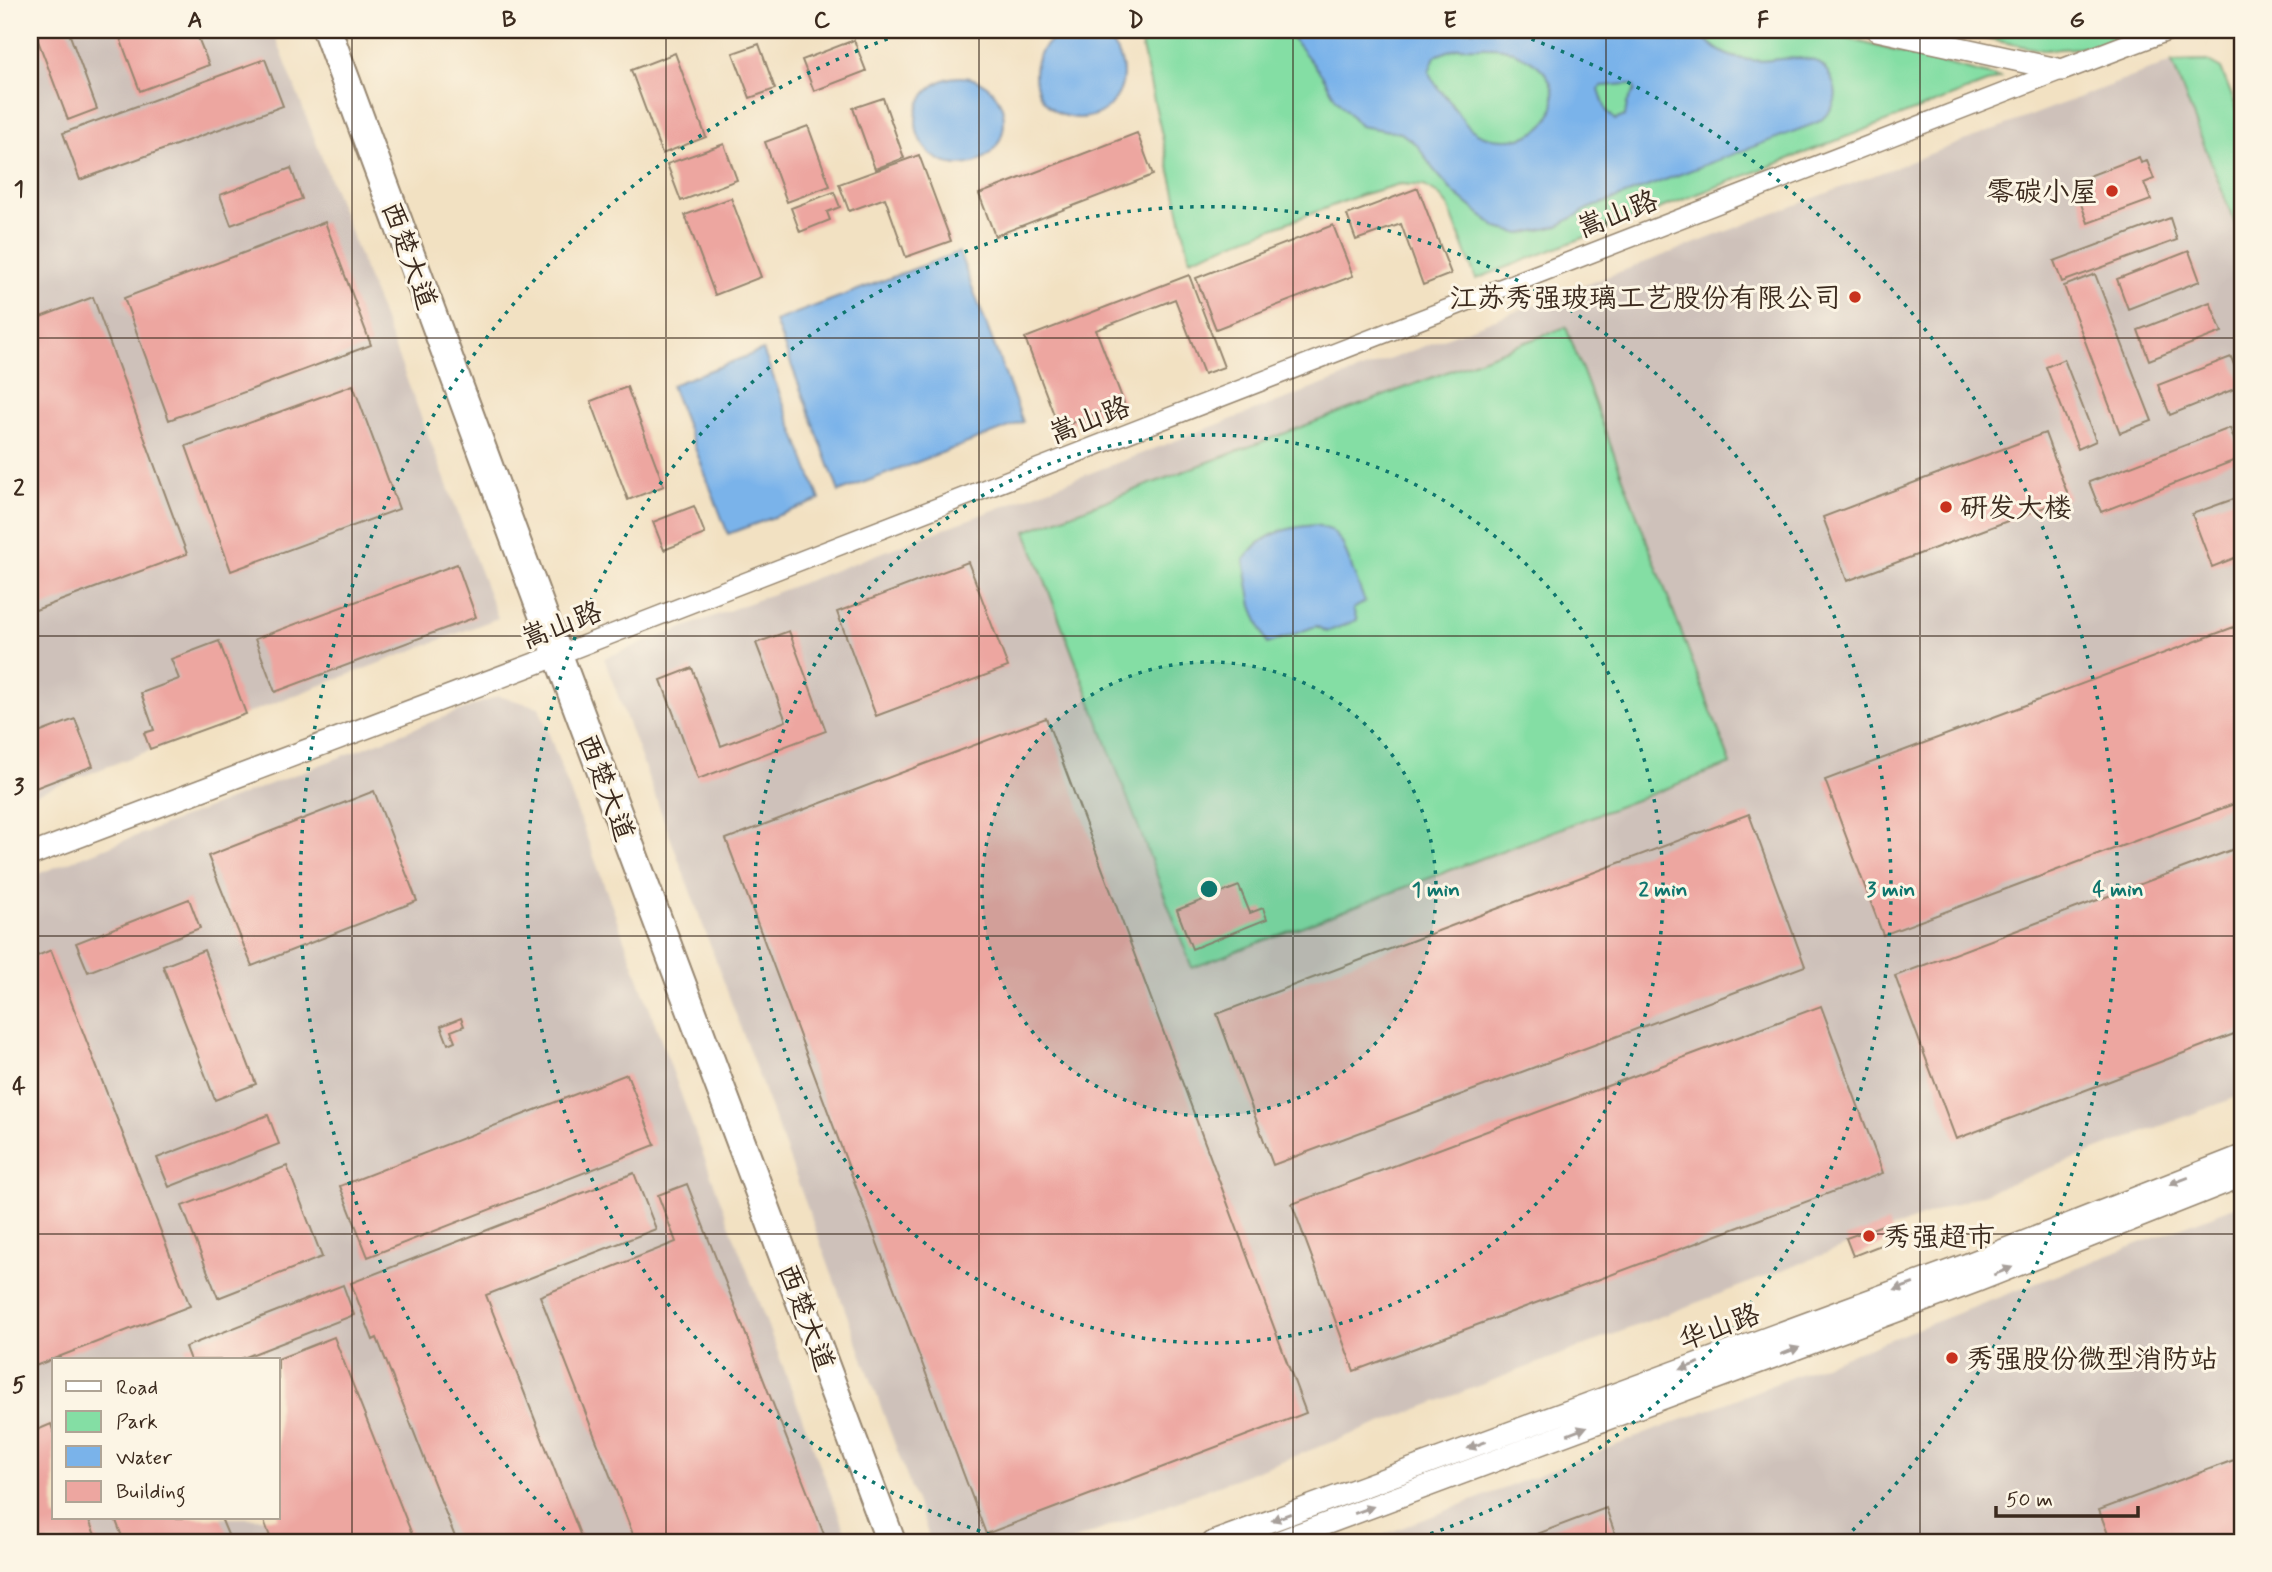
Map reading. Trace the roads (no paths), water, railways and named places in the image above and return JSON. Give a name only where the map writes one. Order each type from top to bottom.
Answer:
[{"type":"main road","name":"西楚大道","points":[[327,30],[891,1542]]},
{"type":"street","points":[[1877,30],[2062,70]]},
{"type":"street","name":"嵩山路","points":[[30,855],[558,655],[2167,30]]},
{"type":"street","name":"华山路","points":[[1213,1542],[1968,1264],[2242,1156]]},
{"type":"street","name":"华山路","points":[[1277,1542],[1975,1282],[2242,1176]]},
{"type":"water","points":[[1079,30],[1096,33],[1110,43],[1120,57],[1123,74],[1120,91],[1110,105],[1096,115],[1079,118],[1062,115],[1048,105],[1038,91],[1035,74],[1038,57],[1048,43],[1062,33]]},
{"type":"water","points":[[1286,30],[1693,30],[1717,49],[1733,57],[1761,61],[1801,58],[1816,62],[1829,74],[1836,97],[1830,110],[1819,122],[1588,209],[1558,226],[1521,234],[1497,228],[1453,192],[1417,145],[1401,133],[1360,126],[1336,99],[1322,75]],"holes":[[[1459,47],[1505,49],[1538,66],[1548,78],[1553,92],[1553,106],[1548,119],[1538,130],[1524,137],[1505,139],[1482,135],[1470,128],[1437,87],[1429,72],[1435,56]],[[1633,85],[1635,90],[1627,103],[1625,116],[1615,120],[1606,110],[1599,89],[1602,86]]]},
{"type":"water","points":[[960,77],[977,81],[991,90],[1000,104],[1004,121],[1000,138],[991,152],[977,161],[960,165],[943,161],[929,152],[920,138],[916,121],[920,104],[929,90],[943,81]]},
{"type":"water","points":[[959,252],[1023,422],[839,492],[775,321]]},
{"type":"water","points":[[763,350],[820,500],[728,534],[671,385]]},
{"type":"water","points":[[1316,525],[1331,530],[1342,542],[1365,602],[1353,609],[1357,620],[1327,632],[1316,626],[1267,644],[1252,606],[1244,560],[1266,538],[1285,530]]},
{"type":"place","name":"零碳小屋","points":[[2112,191]]},
{"type":"place","name":"江苏秀强玻璃工艺股份有限公司","points":[[1855,297]]},
{"type":"place","name":"研发大楼","points":[[1946,507]]},
{"type":"place","name":"秀强超市","points":[[1869,1236]]},
{"type":"place","name":"秀强股份微型消防站","points":[[1952,1358]]}]
